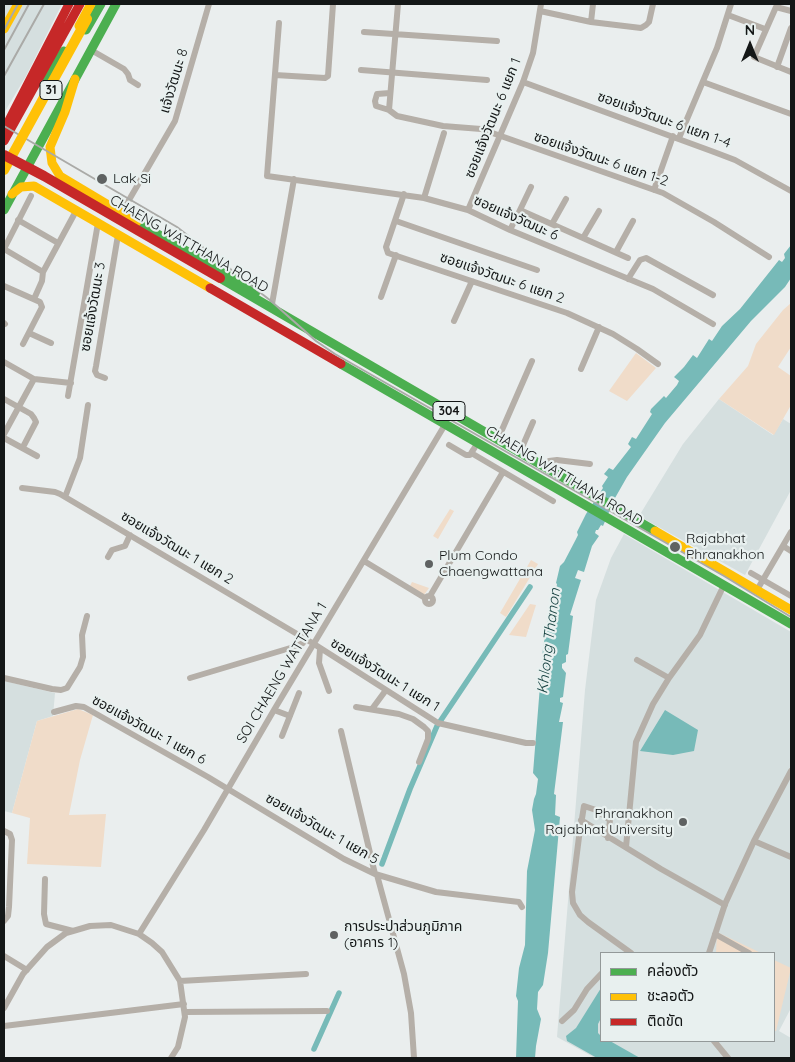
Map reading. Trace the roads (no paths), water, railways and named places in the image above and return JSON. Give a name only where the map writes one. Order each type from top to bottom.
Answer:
[{"type":"main road","points":[[4,29],[18,4]]},
{"type":"main road","name":"31","points":[[4,129],[69,4]]},
{"type":"main road","name":"31","points":[[4,141],[80,4]]},
{"type":"main road","points":[[78,28],[85,4]]},
{"type":"main road","name":"31","points":[[4,155],[43,84],[91,4]]},
{"type":"main road","name":"31","points":[[4,170],[87,19],[99,4]]},
{"type":"main road","name":"31","points":[[4,178],[99,4]]},
{"type":"main road","name":"31","points":[[4,210],[116,4]]},
{"type":"main road","points":[[60,176],[52,163],[50,147],[65,112],[75,79]]},
{"type":"main road","name":"CHAENG WATTHANA ROAD","points":[[4,155],[44,176],[218,281],[270,322]]},
{"type":"main road","name":"CHAENG WATTHANA ROAD","points":[[4,162],[218,281],[282,313],[791,610]]},
{"type":"main road","points":[[45,192],[43,187],[46,179],[51,175],[60,176]]},
{"type":"main road","name":"CHAENG WATTHANA ROAD","points":[[60,176],[246,286],[282,313]]},
{"type":"main road","name":"CHAENG WATTHANA ROAD","points":[[12,194],[21,187],[27,186],[34,186],[45,192],[322,354],[446,424],[475,446],[568,496],[791,624]]},
{"type":"street","name":"แจ้งวัฒนะ 8","points":[[122,212],[175,121],[210,4]]},
{"type":"street","points":[[279,23],[275,75],[323,78],[328,76],[333,4]]},
{"type":"street","points":[[390,93],[377,94],[376,106],[389,110],[398,4]]},
{"type":"street","points":[[592,22],[593,4]]},
{"type":"street","points":[[540,8],[592,22],[644,27],[648,22],[653,4]]},
{"type":"street","points":[[654,190],[676,137],[703,82],[717,48],[731,4]]},
{"type":"street","points":[[791,11],[776,6],[754,58],[791,72]]},
{"type":"street","name":"ซอยแจ้งวัฒนะ 6 แยก 1","points":[[468,210],[524,82],[533,53],[540,8]]},
{"type":"street","points":[[728,15],[765,29]]},
{"type":"street","points":[[777,67],[791,28]]},
{"type":"street","points":[[364,32],[497,41]]},
{"type":"street","points":[[91,50],[124,69],[130,80],[138,85]]},
{"type":"street","points":[[361,70],[487,80]]},
{"type":"street","name":"ซอยแจ้งวัฒนะ 6","points":[[275,75],[275,94],[266,173],[268,176],[404,194],[468,210],[510,230],[653,289],[713,324]]},
{"type":"street","name":"ซอยแจ้งวัฒนะ 6 แยก 1-4","points":[[524,82],[735,160],[791,190]]},
{"type":"street","points":[[703,82],[791,114]]},
{"type":"street","name":"ซอยแจ้งวัฒนะ 6 แยก 1-2","points":[[389,110],[402,117],[443,126],[481,129],[654,190],[694,210],[769,257]]},
{"type":"street","points":[[424,198],[444,133]]},
{"type":"street","points":[[272,304],[294,179]]},
{"type":"street","points":[[510,230],[531,186]]},
{"type":"street","points":[[381,297],[396,256],[387,252],[386,249],[404,194]]},
{"type":"street","points":[[31,196],[4,249],[43,272]]},
{"type":"street","points":[[552,224],[566,200]]},
{"type":"street","points":[[34,299],[42,281],[43,272],[76,210]]},
{"type":"street","points":[[520,210],[628,258]]},
{"type":"street","points":[[583,238],[598,211]]},
{"type":"street","points":[[18,220],[58,243]]},
{"type":"street","points":[[396,221],[537,270]]},
{"type":"street","points":[[616,252],[634,221]]},
{"type":"street","points":[[68,396],[98,223]]},
{"type":"street","name":"ซอยแจ้งวัฒนะ 3","points":[[106,378],[97,375],[95,371],[118,234]]},
{"type":"street","name":"ซอยแจ้งวัฒนะ 6 แยก 2","points":[[396,256],[566,313],[599,327],[637,349],[658,364]]},
{"type":"street","points":[[628,279],[640,260],[646,258],[713,295]]},
{"type":"street","points":[[454,320],[472,281]]},
{"type":"street","points":[[4,286],[40,302],[42,310],[22,344]]},
{"type":"street","points":[[581,369],[599,327]]},
{"type":"street","points":[[29,333],[51,343]]},
{"type":"street","points":[[498,439],[532,361]]},
{"type":"street","points":[[4,362],[34,379],[70,383]]},
{"type":"street","points":[[4,434],[34,379]]},
{"type":"street","points":[[4,399],[31,414],[36,422],[23,447]]},
{"type":"street","points":[[65,497],[80,458],[88,405]]},
{"type":"street","points":[[520,452],[533,422]]},
{"type":"street","name":"SOI CHAENG WATTANA 1","points":[[139,934],[446,424]]},
{"type":"street","points":[[4,438],[37,456]]},
{"type":"street","points":[[449,445],[466,455],[470,455],[475,446]]},
{"type":"street","points":[[475,446],[472,453],[474,455],[553,502]]},
{"type":"street","points":[[545,467],[549,461],[557,460],[590,464]]},
{"type":"street","points":[[364,561],[428,597],[503,472]]},
{"type":"street","name":"ซอยแจ้งวัฒนะ 1 แยก 2","points":[[22,488],[55,492],[65,497],[314,644]]},
{"type":"street","points":[[757,590],[791,532]]},
{"type":"street","points":[[108,557],[112,550],[125,546],[130,535]]},
{"type":"street","points":[[783,546],[791,551]]},
{"type":"street","points":[[751,573],[791,596]]},
{"type":"street","points":[[626,847],[636,742],[653,704],[700,635],[724,585]]},
{"type":"street","points":[[4,678],[52,689],[61,690],[67,688],[80,667],[82,635],[87,616]]},
{"type":"street","points":[[190,678],[297,646],[303,643],[305,639]]},
{"type":"street","name":"ซอยแจ้งวัฒนะ 1 แยก 1","points":[[314,644],[441,724],[533,743]]},
{"type":"street","points":[[320,649],[319,663],[329,691]]},
{"type":"street","points":[[637,660],[669,678]]},
{"type":"street","points":[[372,709],[386,690]]},
{"type":"street","points":[[282,736],[299,692]]},
{"type":"street","name":"ซอยแจ้งวัฒนะ 1 แยก 6","points":[[54,712],[76,706],[84,707],[228,789]]},
{"type":"street","points":[[356,707],[407,717],[424,727],[428,731],[428,739],[419,762]]},
{"type":"street","points":[[274,710],[290,716]]},
{"type":"street","points":[[341,731],[376,875],[404,974],[411,1013],[414,1058]]},
{"type":"street","points":[[709,952],[725,905],[754,841],[791,771]]},
{"type":"street","name":"ซอยแจ้งวัฒนะ 1 แยก 5","points":[[228,789],[344,859],[376,875],[436,892],[518,902],[522,907]]},
{"type":"street","points":[[608,838],[610,820],[596,810],[584,806],[572,892],[573,903],[580,915],[623,951]]},
{"type":"street","points":[[581,820],[608,838],[725,905]]},
{"type":"street","points":[[4,830],[10,834],[12,840],[7,862],[8,916],[4,921]]},
{"type":"street","points":[[754,841],[791,856]]},
{"type":"street","points":[[45,879],[44,914],[46,924],[73,930]]},
{"type":"street","points":[[4,1008],[6,999],[47,947],[73,930],[90,926],[112,925],[139,934],[152,943],[162,952],[180,981],[186,1017],[178,1046],[172,1058]]},
{"type":"street","points":[[715,934],[747,952]]},
{"type":"street","points":[[4,956],[27,970]]},
{"type":"street","points":[[180,981],[306,974]]},
{"type":"street","points":[[562,1020],[574,1010],[600,975]]},
{"type":"street","points":[[4,1026],[184,1004]]},
{"type":"street","points":[[185,1012],[326,1011]]},
{"type":"street","points":[[715,1042],[728,1058]]},
{"type":"water","name":"Khlong Thanon","points":[[791,245],[791,278],[785,287],[751,321],[665,423],[627,477],[615,498],[603,526],[601,525],[596,530],[595,533],[599,536],[592,546],[584,572],[578,570],[575,578],[581,580],[570,615],[573,616],[568,654],[566,655],[566,662],[562,664],[562,668],[566,673],[563,697],[560,698],[560,702],[563,703],[559,722],[563,722],[554,794],[556,795],[555,815],[560,817],[548,953],[543,985],[538,992],[537,1009],[541,1019],[535,1058],[516,1058],[518,1001],[516,996],[519,968],[525,945],[527,871],[535,830],[532,810],[538,779],[533,773],[543,648],[551,602],[557,602],[555,598],[557,593],[556,583],[560,566],[578,535],[577,532],[586,514],[603,488],[602,486],[608,477],[604,474],[609,468],[613,470],[631,447],[628,444],[632,437],[636,439],[652,414],[650,412],[651,409],[664,396],[666,398],[677,385],[679,381],[674,377],[693,355],[697,358],[709,339],[712,341],[722,326],[740,309],[779,260],[782,262],[785,258],[784,254]]},
{"type":"water","points":[[665,710],[698,730],[694,751],[673,755],[640,751]]},
{"type":"water","points":[[600,990],[598,1033],[600,1035],[600,1042],[612,1042],[640,1058],[597,1058],[567,1041],[566,1036],[576,1028]]},
{"type":"waterway","points":[[382,864],[410,789],[437,726],[530,587]]},
{"type":"waterway","points":[[314,1049],[339,993]]},
{"type":"railway","points":[[4,30],[18,4]]},
{"type":"railway","points":[[4,50],[29,4]]},
{"type":"railway","points":[[4,76],[44,4]]},
{"type":"railway","points":[[4,126],[177,227],[271,301],[316,341],[335,354],[724,576],[791,617]]},
{"type":"place","name":"Lak Si","points":[[102,179]]},
{"type":"place","name":"Rajabhat Phranakhon","points":[[675,547]]},
{"type":"place","name":"Plum Condo Chaengwattana","points":[[429,564]]},
{"type":"place","name":"Phranakhon Rajabhat University","points":[[683,822]]},
{"type":"place","name":"การประปาส่วนภูมิภาค (อาคาร 1)","points":[[334,935]]}]
